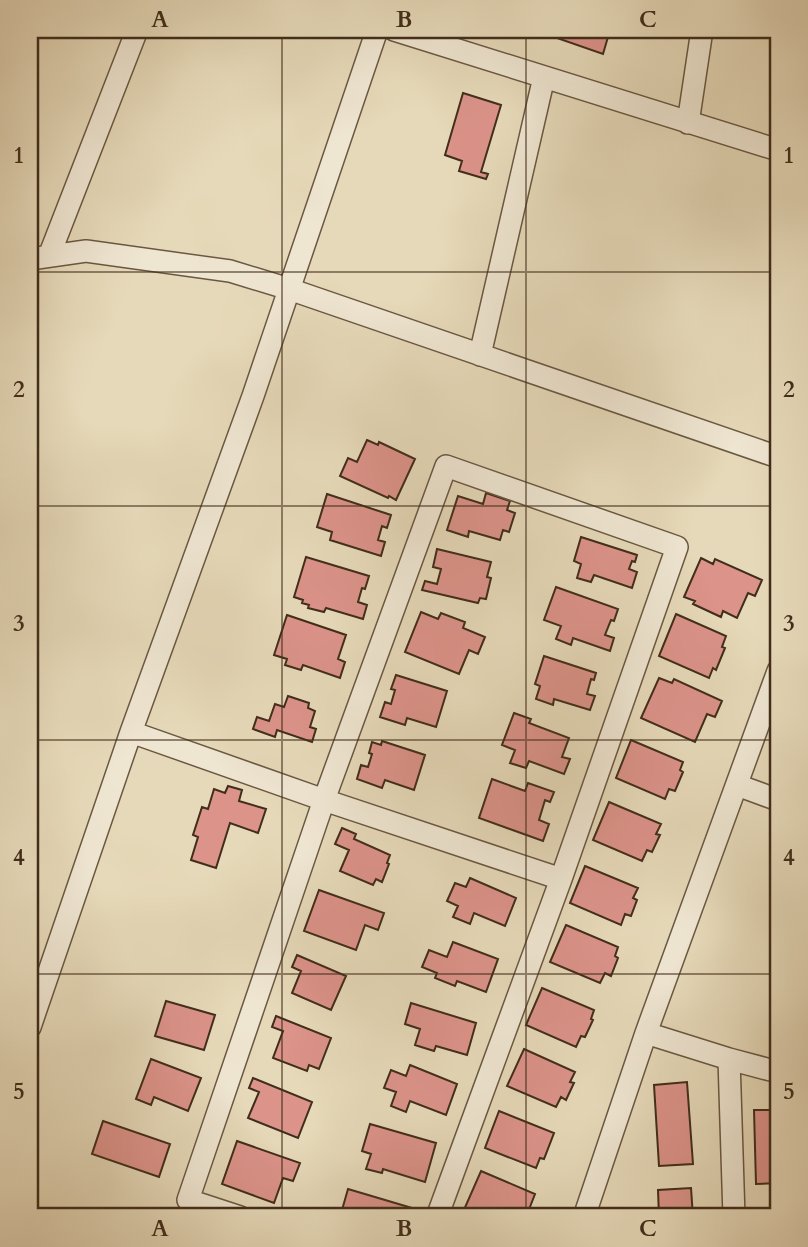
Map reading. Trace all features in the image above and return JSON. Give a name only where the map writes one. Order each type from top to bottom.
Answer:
[{"type":"street","points":[[39,257],[137,30]]},
{"type":"street","points":[[30,1027],[131,732],[253,396],[377,30]]},
{"type":"street","points":[[394,30],[778,150]]},
{"type":"street","points":[[688,123],[702,30]]},
{"type":"street","points":[[480,355],[544,77]]},
{"type":"street","points":[[39,257],[86,251],[230,271],[778,457]]},
{"type":"street","points":[[240,1217],[188,1200],[324,800],[446,466],[677,547],[561,879],[437,1217]]},
{"type":"street","points":[[584,1217],[646,1033],[778,671]]},
{"type":"street","points":[[131,732],[561,879]]},
{"type":"street","points":[[737,785],[778,800]]},
{"type":"street","points":[[646,1033],[778,1072]]},
{"type":"street","points":[[729,1059],[734,1217]]},
{"type":"building","points":[[553,30],[610,30],[603,54],[551,36]]},
{"type":"building","points":[[778,30],[778,37],[744,32]]},
{"type":"building","points":[[463,93],[501,105],[481,172],[488,174],[486,179],[459,171],[462,161],[445,155]]},
{"type":"building","points":[[367,440],[378,445],[379,442],[415,459],[396,500],[340,476],[348,458],[357,462]]},
{"type":"building","points":[[486,493],[510,501],[507,510],[515,513],[509,532],[503,530],[500,540],[469,531],[468,537],[447,530],[458,496],[483,504]]},
{"type":"building","points":[[327,494],[391,515],[387,528],[382,526],[378,540],[385,542],[381,556],[330,540],[332,532],[317,527]]},
{"type":"building","points":[[581,537],[637,555],[629,569],[637,572],[632,588],[594,575],[591,582],[577,578],[581,564],[574,561]]},
{"type":"building","points":[[437,549],[491,562],[487,577],[491,578],[486,599],[480,598],[478,603],[422,590],[425,581],[437,584],[441,569],[433,567]]},
{"type":"building","points":[[306,557],[369,576],[358,602],[367,605],[363,619],[326,608],[324,612],[308,608],[309,605],[302,603],[303,600],[294,597]]},
{"type":"building","points":[[701,558],[713,564],[715,559],[762,580],[755,596],[748,593],[737,618],[723,611],[721,617],[684,597]]},
{"type":"building","points":[[556,587],[618,609],[605,635],[614,638],[610,651],[573,638],[571,645],[556,639],[561,626],[544,620]]},
{"type":"building","points":[[421,612],[438,619],[441,613],[465,622],[463,628],[485,637],[478,654],[469,650],[459,674],[405,652]]},
{"type":"building","points":[[676,614],[726,636],[722,647],[725,648],[716,670],[713,668],[709,678],[659,656]]},
{"type":"building","points":[[287,615],[346,635],[338,659],[345,662],[340,678],[303,665],[301,670],[285,665],[287,659],[274,655]]},
{"type":"building","points":[[544,656],[596,673],[594,680],[591,679],[587,694],[595,696],[590,710],[554,699],[553,705],[536,699],[540,686],[535,684]]},
{"type":"building","points":[[396,675],[447,691],[436,727],[407,718],[405,725],[380,717],[385,702],[391,704],[395,690],[391,689]]},
{"type":"building","points":[[659,678],[672,683],[674,679],[722,701],[715,717],[707,714],[695,742],[641,718]]},
{"type":"building","points":[[288,696],[309,703],[308,708],[315,711],[310,727],[316,729],[312,742],[277,730],[275,737],[253,729],[257,717],[269,721],[275,704],[284,707]]},
{"type":"building","points":[[514,713],[531,719],[529,723],[569,738],[562,757],[570,759],[564,774],[529,761],[526,768],[510,763],[515,750],[502,745]]},
{"type":"building","points":[[631,740],[683,762],[680,770],[683,772],[675,791],[669,789],[665,799],[616,778]]},
{"type":"building","points":[[382,741],[425,755],[414,790],[385,780],[382,788],[357,779],[361,765],[368,767],[372,742],[381,745]]},
{"type":"building","points":[[492,779],[525,791],[528,783],[554,792],[550,802],[545,800],[539,820],[549,824],[543,841],[479,818]]},
{"type":"building","points":[[228,786],[242,790],[239,801],[266,809],[258,833],[230,823],[216,868],[191,860],[198,837],[193,835],[202,807],[208,809],[214,789],[225,793]]},
{"type":"building","points":[[609,802],[661,824],[656,834],[660,835],[652,852],[647,850],[642,861],[593,840]]},
{"type":"building","points":[[342,828],[356,834],[354,839],[390,855],[382,882],[376,879],[373,885],[340,871],[349,850],[335,844]]},
{"type":"building","points":[[585,866],[638,888],[633,898],[637,900],[631,916],[625,914],[621,925],[570,903]]},
{"type":"building","points":[[470,878],[516,898],[505,926],[474,913],[470,924],[453,917],[458,906],[447,901],[455,883],[466,887]]},
{"type":"building","points":[[319,890],[384,913],[378,930],[365,925],[356,950],[304,931]]},
{"type":"building","points":[[566,925],[618,947],[615,956],[618,958],[611,976],[605,973],[600,983],[550,962]]},
{"type":"building","points":[[453,942],[498,959],[486,992],[457,981],[455,986],[435,978],[437,973],[422,967],[429,950],[447,957]]},
{"type":"building","points":[[297,955],[346,976],[331,1010],[292,993],[301,971],[292,967]]},
{"type":"building","points":[[542,988],[594,1010],[593,1020],[585,1037],[581,1036],[576,1047],[526,1025]]},
{"type":"building","points":[[166,1001],[215,1015],[204,1050],[155,1036]]},
{"type":"building","points":[[411,1003],[476,1023],[467,1055],[436,1046],[434,1051],[415,1045],[420,1029],[405,1024]]},
{"type":"building","points":[[276,1016],[331,1038],[319,1069],[309,1065],[307,1071],[273,1058],[283,1031],[272,1027]]},
{"type":"building","points":[[524,1049],[575,1072],[570,1082],[574,1083],[566,1100],[561,1097],[556,1107],[507,1086]]},
{"type":"building","points":[[151,1059],[201,1078],[188,1111],[154,1097],[151,1105],[136,1099]]},
{"type":"building","points":[[410,1065],[457,1084],[446,1115],[410,1101],[406,1112],[391,1106],[396,1092],[384,1088],[391,1070],[406,1076]]},
{"type":"building","points":[[253,1078],[312,1102],[298,1138],[248,1118],[259,1092],[249,1088]]},
{"type":"building","points":[[687,1082],[693,1164],[659,1166],[654,1085]]},
{"type":"building","points":[[754,1110],[778,1110],[778,1183],[756,1184]]},
{"type":"building","points":[[499,1111],[554,1133],[544,1159],[540,1158],[536,1168],[485,1148]]},
{"type":"building","points":[[103,1121],[170,1144],[159,1177],[92,1154]]},
{"type":"building","points":[[370,1124],[436,1143],[425,1182],[383,1169],[382,1173],[366,1169],[371,1154],[362,1151]]},
{"type":"building","points":[[237,1141],[300,1163],[293,1181],[283,1178],[274,1203],[222,1184]]},
{"type":"building","points":[[481,1171],[535,1194],[526,1217],[476,1217],[463,1212]]},
{"type":"building","points":[[691,1188],[693,1217],[659,1217],[658,1190]]},
{"type":"building","points":[[348,1189],[412,1208],[410,1217],[340,1217]]}]
